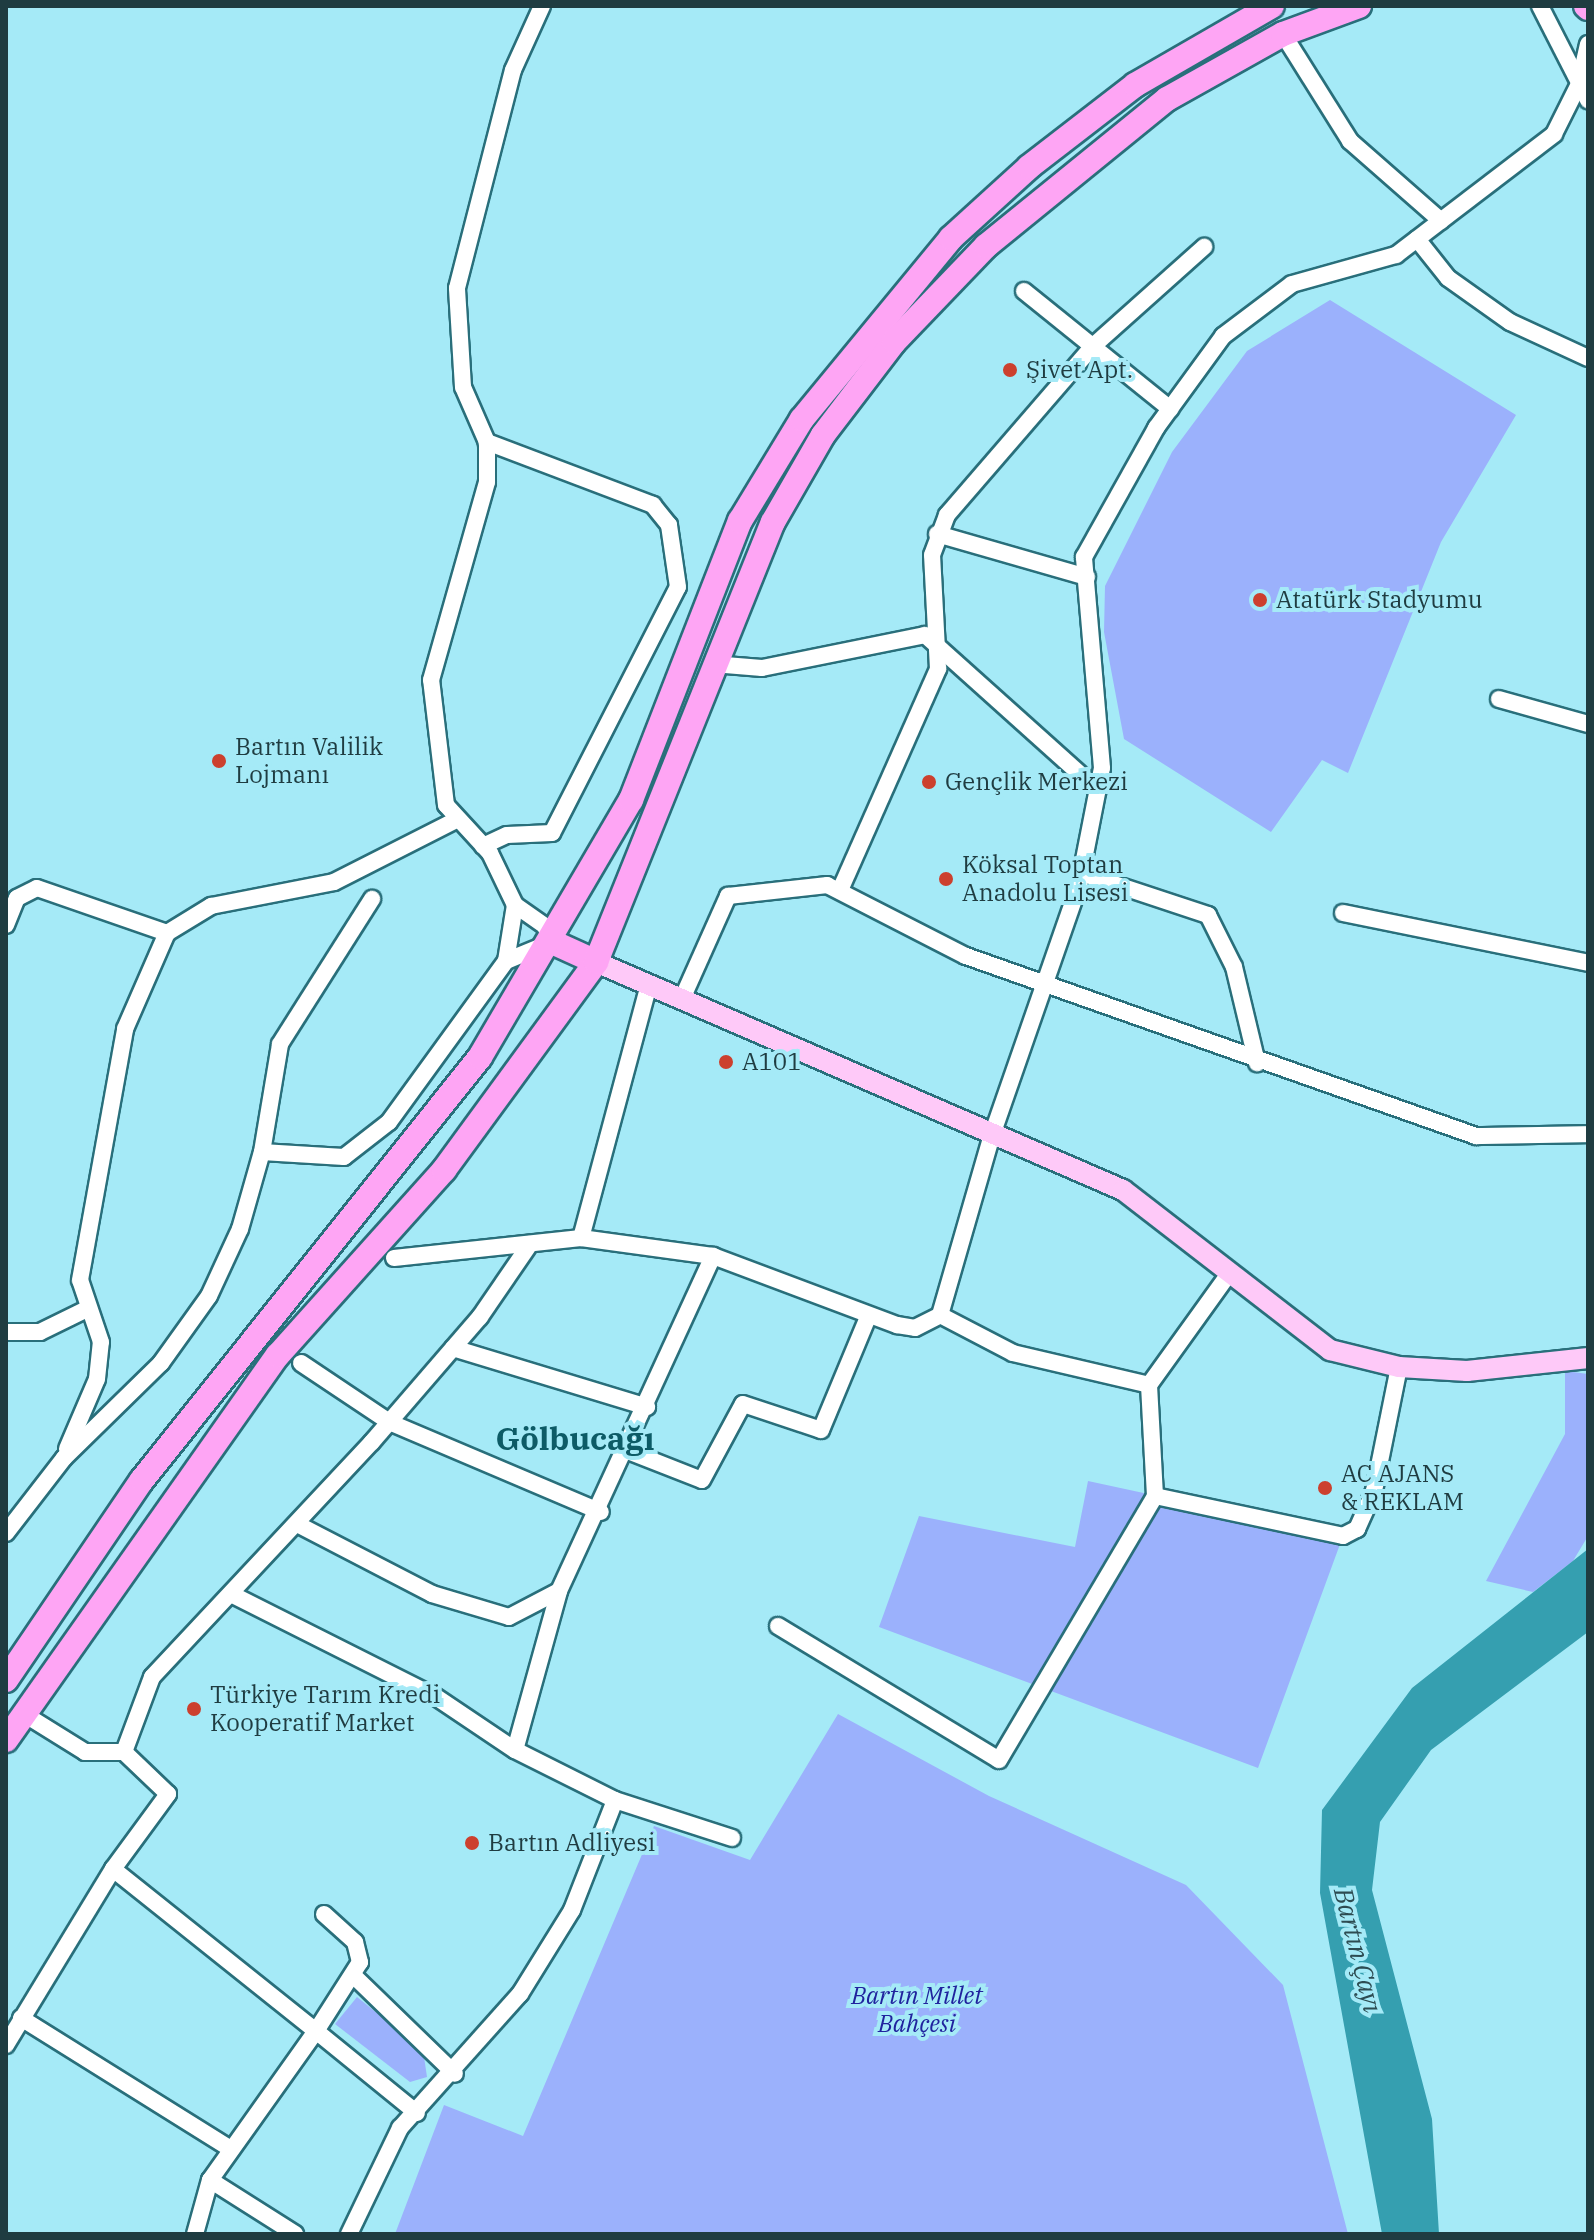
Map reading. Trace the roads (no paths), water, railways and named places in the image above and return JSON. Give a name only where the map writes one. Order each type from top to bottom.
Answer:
[{"type":"highway","points":[[6,1680],[142,1480],[480,1057],[552,942],[631,800],[740,521],[802,419],[877,321],[1029,167],[1135,85],[1272,6]]},
{"type":"highway","points":[[6,1740],[278,1355],[444,1170],[596,962],[713,664],[780,510],[823,435],[894,342],[1073,170],[1167,99],[1283,34],[1359,6]]},
{"type":"highway","points":[[552,942],[596,962]]},
{"type":"main road","points":[[596,962],[1123,1190],[1202,1246],[1228,1275],[1330,1350],[1399,1367],[1467,1371],[1588,1358]]},
{"type":"street","points":[[506,961],[552,942],[545,926],[515,905],[483,846],[454,821],[431,680],[487,482],[487,442],[463,387],[457,288],[513,70],[542,6]]},
{"type":"street","points":[[1540,6],[1588,100]]},
{"type":"street","points":[[1283,34],[1350,141],[1441,221]]},
{"type":"street","points":[[394,1258],[581,1238],[713,1256],[787,1279],[868,1317],[915,1328],[940,1315],[992,1135],[1081,873],[1098,790],[1098,676],[1084,557],[1170,409],[1223,336],[1292,284],[1396,255],[1554,134],[1579,84],[1588,44]]},
{"type":"street","points":[[1417,239],[1448,278],[1510,322],[1588,358]]},
{"type":"street","points":[[841,888],[914,729],[942,646],[937,534],[1091,348],[1204,247]]},
{"type":"street","points":[[1024,291],[1170,409]]},
{"type":"street","points":[[483,846],[507,835],[552,833],[678,587],[669,525],[653,505],[487,442]]},
{"type":"street","points":[[937,534],[1087,577]]},
{"type":"street","points":[[713,664],[762,668],[925,635],[942,646],[1098,790]]},
{"type":"street","points":[[1499,699],[1588,724]]},
{"type":"street","points":[[64,1458],[97,1379],[101,1342],[85,1310],[80,1280],[125,1029],[167,933],[211,906],[334,882],[454,821]]},
{"type":"street","points":[[1081,873],[1208,915],[1234,967],[1257,1063]]},
{"type":"street","points":[[6,925],[17,898],[37,888],[167,933]]},
{"type":"street","points":[[682,999],[728,896],[841,888],[966,956],[1257,1063],[1476,1136],[1588,1134]]},
{"type":"street","points":[[6,1533],[64,1458],[161,1363],[209,1296],[240,1229],[262,1152],[280,1044],[372,899]]},
{"type":"street","points":[[262,1152],[344,1157],[389,1122],[506,961],[515,905]]},
{"type":"street","points":[[1343,913],[1588,963]]},
{"type":"street","points":[[581,1238],[649,985]]},
{"type":"street","points":[[124,1752],[152,1677],[233,1595],[389,1422],[453,1348],[530,1244]]},
{"type":"street","points":[[515,1750],[559,1591],[601,1512],[713,1256]]},
{"type":"street","points":[[778,1626],[999,1760],[1155,1496],[1149,1385],[1228,1275]]},
{"type":"street","points":[[6,1332],[40,1332],[85,1310]]},
{"type":"street","points":[[940,1315],[1013,1353],[1149,1385]]},
{"type":"street","points":[[628,1451],[702,1480],[743,1404],[821,1430],[868,1317]]},
{"type":"street","points":[[453,1348],[647,1407]]},
{"type":"street","points":[[301,1363],[389,1422],[601,1512]]},
{"type":"street","points":[[1155,1496],[1343,1536],[1367,1517],[1399,1367]]},
{"type":"street","points":[[297,1524],[432,1594],[509,1617],[559,1591]]},
{"type":"street","points":[[233,1595],[436,1697],[515,1750],[615,1800],[732,1838]]},
{"type":"street","points":[[6,2045],[113,1869],[172,1789],[124,1752],[85,1752],[24,1714]]},
{"type":"street","points":[[349,2234],[400,2128],[455,2074],[520,1994],[572,1910],[615,1800]]},
{"type":"street","points":[[113,1869],[417,2113]]},
{"type":"street","points":[[195,2234],[210,2180],[229,2148],[355,1977],[355,1942],[324,1914]]},
{"type":"street","points":[[355,1977],[455,2074]]},
{"type":"street","points":[[22,2018],[229,2148]]},
{"type":"street","points":[[210,2180],[295,2234]]},
{"type":"water","name":"Bartın Çayı","points":[[1588,1549],[1588,1632],[1431,1750],[1380,1822],[1372,1890],[1432,2119],[1439,2234],[1382,2234],[1320,1893],[1322,1810],[1412,1688]]},
{"type":"place","name":"Şivet Apt.","points":[[1010,370]]},
{"type":"place","name":"Atatürk Stadyumu","points":[[1260,600]]},
{"type":"place","name":"Bartın Valilik Lojmanı","points":[[219,761]]},
{"type":"place","name":"Gençlik Merkezi","points":[[929,782]]},
{"type":"place","name":"Köksal Toptan Anadolu Lisesi","points":[[946,879]]},
{"type":"place","name":"A101","points":[[726,1062]]},
{"type":"place","name":"AC AJANS & REKLAM","points":[[1325,1488]]},
{"type":"place","name":"Türkiye Tarım Kredi Kooperatif Market","points":[[194,1709]]},
{"type":"place","name":"Bartın Adliyesi","points":[[472,1843]]},
{"type":"district","name":"Gölbucağı","points":[[575,1438]]},
{"type":"park label","name":"Bartın Millet Bahçesi","points":[[917,2010]]}]
